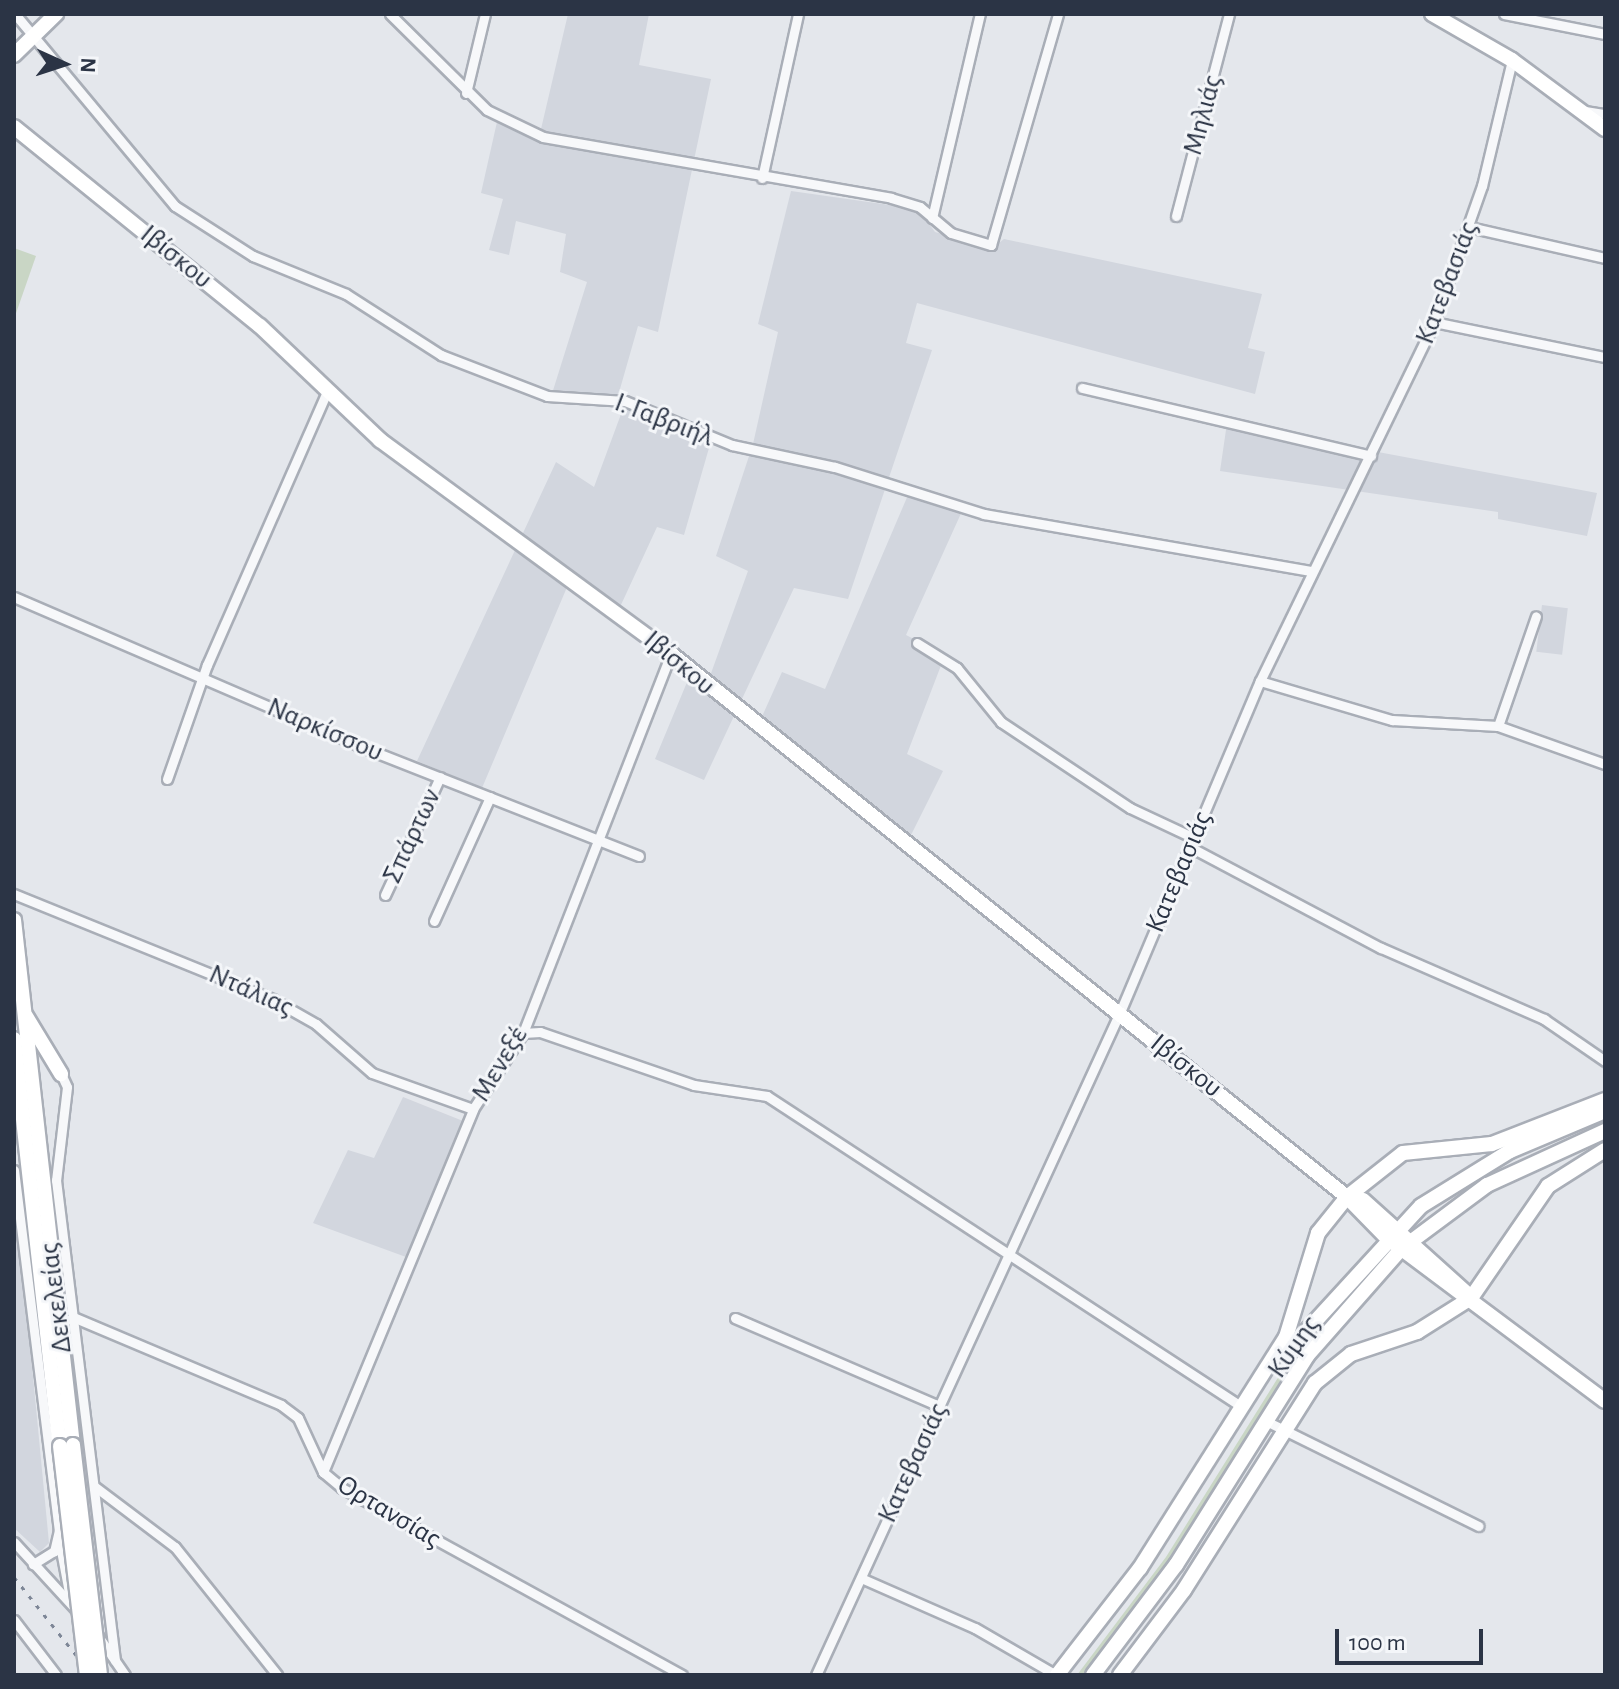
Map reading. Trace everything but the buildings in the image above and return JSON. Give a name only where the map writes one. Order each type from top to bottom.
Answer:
[{"type":"street","name":"Ι. Γαβριήλ","points":[[15,14],[175,206],[253,256],[346,294],[441,355],[547,396],[625,401],[732,445],[835,467],[971,511],[1312,571]]},
{"type":"street","points":[[14,55],[56,14]]},
{"type":"street","points":[[390,14],[466,93],[522,129],[571,147],[891,198],[982,244],[999,238],[1058,14]]},
{"type":"street","points":[[466,93],[485,14]]},
{"type":"street","points":[[762,178],[798,14]]},
{"type":"street","points":[[932,218],[980,14]]},
{"type":"street","name":"Μηλιάς","points":[[1176,216],[1229,14]]},
{"type":"street","points":[[1432,14],[1512,60],[1605,129]]},
{"type":"street","points":[[1504,14],[1605,34]]},
{"type":"street","name":"Κατεβασιάς","points":[[816,1675],[1120,1012],[1260,681],[1434,322],[1469,227],[1512,60]]},
{"type":"street","points":[[1579,110],[1605,114]]},
{"type":"street","name":"Ιβίσκου","points":[[14,127],[328,389],[390,448],[671,654],[1004,928],[1120,1012],[1347,1197],[1363,1200],[1392,1233],[1605,1401]]},
{"type":"street","points":[[1469,227],[1605,258]]},
{"type":"street","points":[[1434,322],[1605,357]]},
{"type":"street","points":[[1082,388],[1371,456]]},
{"type":"street","points":[[167,779],[204,678],[328,389]]},
{"type":"street","name":"Ναρκίσσου","points":[[14,597],[440,777],[639,856]]},
{"type":"street","points":[[1498,726],[1536,616]]},
{"type":"street","points":[[917,643],[957,668],[1001,722],[1130,808],[1381,948],[1544,1019],[1605,1061]]},
{"type":"street","name":"Μενεξέ","points":[[323,1472],[473,1109],[523,1033],[671,654]]},
{"type":"street","points":[[1260,681],[1392,720],[1498,726],[1605,764]]},
{"type":"street","name":"Σπάρτων","points":[[385,895],[440,777]]},
{"type":"street","points":[[434,921],[490,797]]},
{"type":"street","name":"Ντάλιας","points":[[14,894],[272,999],[316,1024],[372,1073],[473,1109]]},
{"type":"street","name":"Δεκελείας","points":[[14,920],[33,1091],[87,1675]]},
{"type":"street","points":[[24,1013],[67,1087],[56,1164],[115,1660]]},
{"type":"street","points":[[523,1033],[540,1032],[694,1085],[757,1092],[1242,1407]]},
{"type":"street","name":"Δεκελείας","points":[[14,1039],[18,1099],[100,1675]]},
{"type":"street","points":[[33,1091],[44,1073],[61,1074]]},
{"type":"street","points":[[861,1578],[975,1628],[1056,1675],[1140,1568],[1298,1316],[1318,1233],[1347,1197],[1403,1153],[1492,1144],[1605,1100]]},
{"type":"street","name":"Κύμης","points":[[1070,1675],[1161,1555],[1292,1344],[1392,1233],[1476,1170],[1605,1111]]},
{"type":"street","name":"Κύμης","points":[[1093,1675],[1176,1565],[1322,1336],[1406,1244],[1487,1185],[1605,1131]]},
{"type":"street","points":[[1120,1675],[1184,1590],[1283,1430],[1339,1361],[1417,1332],[1471,1298],[1548,1186],[1605,1150]]},
{"type":"street","points":[[14,1170],[59,1540],[72,1605]]},
{"type":"street","name":"Ορτανσίας","points":[[73,1317],[281,1405],[298,1418],[323,1472],[377,1509],[682,1675]]},
{"type":"street","points":[[735,1318],[939,1406]]},
{"type":"street","points":[[1266,1421],[1478,1526]]},
{"type":"street","points":[[94,1486],[175,1547],[277,1675]]},
{"type":"street","points":[[33,1564],[59,1540]]},
{"type":"street","points":[[14,1542],[72,1605],[125,1675]]},
{"type":"street","points":[[14,1620],[56,1675]]},
{"type":"shaded area","points":[[568,14],[649,14],[639,65],[711,79],[658,332],[638,326],[616,403],[550,400],[587,282],[560,272],[566,234],[516,221],[509,255],[489,250],[503,199],[481,193],[499,113],[541,129]]},
{"type":"shaded area","points":[[791,191],[918,209],[935,232],[992,248],[1004,239],[1262,294],[1248,348],[1265,352],[1255,394],[917,303],[906,343],[932,350],[848,599],[794,588],[704,780],[655,759],[695,663],[710,676],[748,571],[716,556],[753,444],[778,332],[758,324]]},
{"type":"shaded area","points":[[624,406],[711,441],[684,535],[657,527],[620,607],[573,573],[482,788],[417,761],[556,462],[594,487]]},
{"type":"shaded area","points":[[1227,423],[1373,460],[1378,452],[1597,493],[1587,536],[1498,519],[1498,512],[1220,471]]},
{"type":"shaded area","points":[[908,495],[963,509],[906,635],[945,655],[907,754],[943,771],[908,841],[760,721],[782,672],[825,689]]},
{"type":"shaded area","points":[[1542,605],[1568,608],[1562,655],[1536,652]]},
{"type":"shaded area","points":[[403,1097],[463,1121],[406,1257],[313,1223],[348,1150],[374,1158]]},
{"type":"shaded area","points":[[14,1178],[49,1543],[40,1552],[14,1528]]},
{"type":"green space","points":[[14,248],[36,256],[14,319]]},
{"type":"green space","points":[[1279,1376],[1285,1379],[1171,1561],[1086,1675],[1077,1675],[1166,1557]]},
{"type":"railway","points":[[14,1577],[92,1675]]}]
